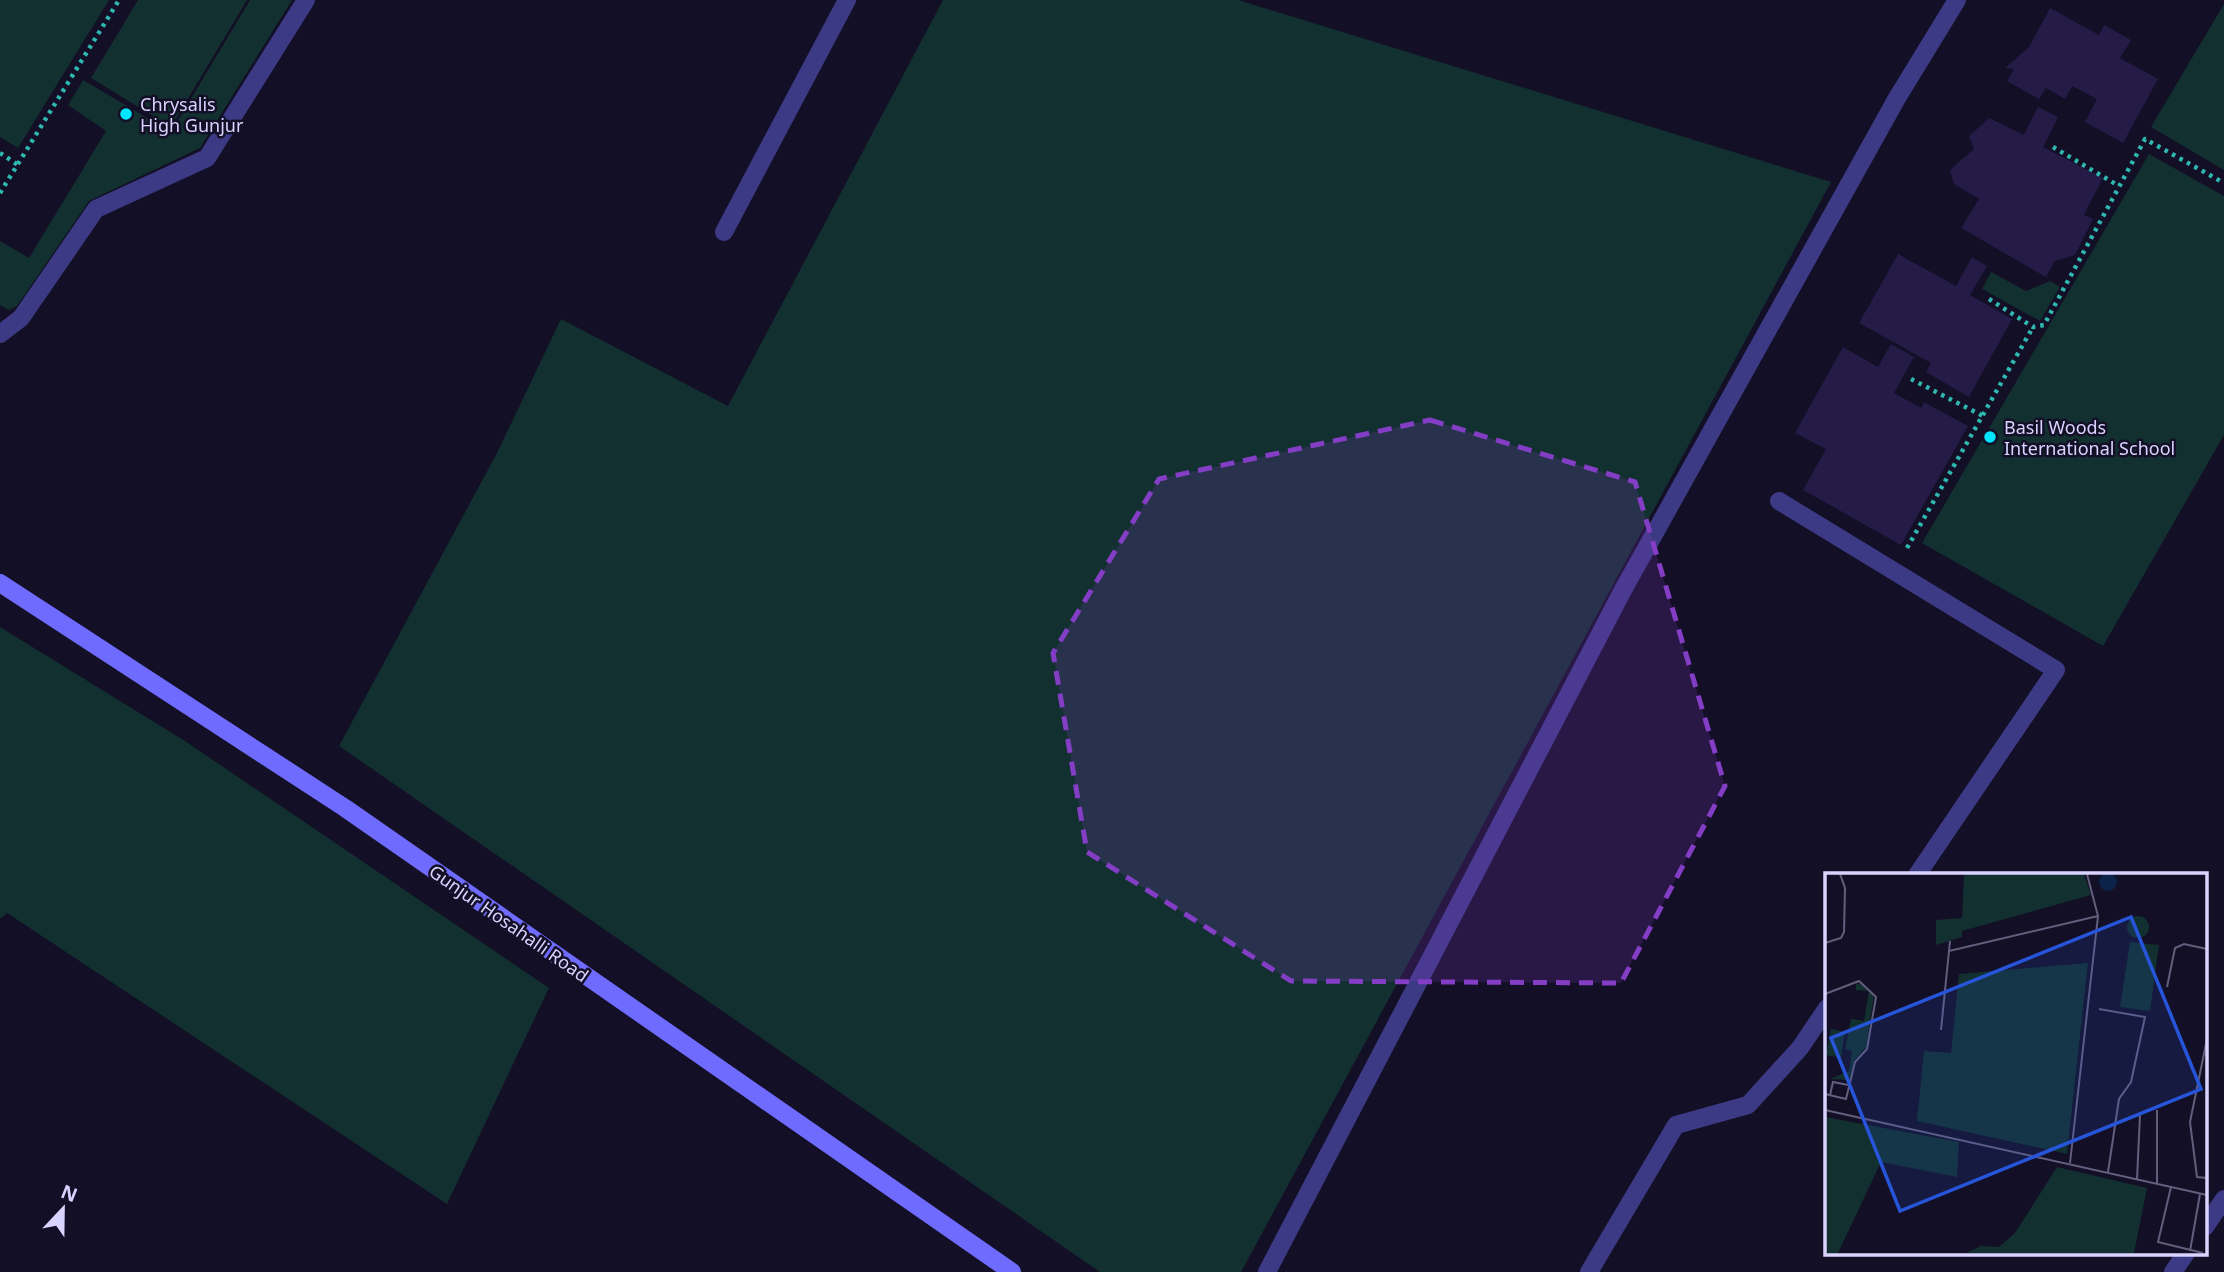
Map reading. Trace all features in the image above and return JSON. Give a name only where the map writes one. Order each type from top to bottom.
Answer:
[{"type":"street","points":[[0,334],[21,318],[96,209],[207,158],[306,0]]},
{"type":"street","points":[[724,232],[847,0]]},
{"type":"street","points":[[1267,1272],[1623,590],[1897,98],[1957,0]]},
{"type":"street","points":[[1779,501],[2056,670],[1918,873]]},
{"type":"street","name":"Gunjur Hosahalli Road","points":[[0,583],[345,808],[1012,1272]]},
{"type":"street","points":[[1589,1272],[1676,1125],[1748,1105],[1800,1048],[1825,1011]]},
{"type":"street","points":[[2206,1226],[2224,1199]]},
{"type":"street","points":[[2173,1272],[2185,1254]]},
{"type":"path","points":[[0,193],[119,0]]},
{"type":"path","points":[[1989,299],[2033,327],[2044,325],[2146,139],[2224,183]]},
{"type":"path","points":[[2053,147],[2119,186]]},
{"type":"path","points":[[0,153],[18,165]]},
{"type":"path","points":[[1894,571],[2033,327]]},
{"type":"path","points":[[1911,379],[1983,416]]},
{"type":"highlighted area","points":[[1430,420],[1635,482],[1725,786],[1621,983],[1291,981],[1087,852],[1053,653],[1159,479]]},
{"type":"green space","points":[[0,0],[109,0],[18,148],[0,137]]},
{"type":"green space","points":[[138,0],[247,0],[171,127],[91,78]]},
{"type":"green space","points":[[250,0],[292,0],[200,148],[89,201],[17,306],[9,310],[0,305],[0,241],[29,258],[106,131],[68,105],[83,80],[171,132]]},
{"type":"green space","points":[[943,0],[1238,0],[1831,182],[1241,1272],[1100,1272],[339,746],[497,453],[561,319],[728,406]]},
{"type":"green space","points":[[2224,4],[2224,170],[2151,127]]},
{"type":"green space","points":[[2149,154],[2224,196],[2224,435],[2103,646],[1922,543]]},
{"type":"green space","points":[[1991,272],[2026,291],[2050,281],[2060,287],[2040,321],[1982,289]]},
{"type":"green space","points":[[0,627],[185,741],[549,988],[447,1204],[7,913],[0,919]]},
{"type":"building","points":[[2050,8],[2099,35],[2104,25],[2131,40],[2120,58],[2158,79],[2123,143],[2085,122],[2097,99],[2072,86],[2065,99],[2046,88],[2039,99],[2007,81],[2014,69],[2005,68],[2029,47]]},
{"type":"building","points":[[2038,107],[2058,117],[2043,147],[2103,178],[2084,215],[2093,219],[2075,255],[2055,261],[2046,277],[1961,228],[1979,199],[1954,184],[1950,170],[1974,149],[1969,136],[1989,118],[2024,135]]},
{"type":"building","points":[[1898,254],[1956,286],[1972,257],[1987,266],[1970,295],[2012,319],[1969,397],[1926,372],[1931,363],[1859,323]]},
{"type":"building","points":[[1891,344],[1914,357],[1894,393],[1921,408],[1924,402],[1968,426],[1901,545],[1803,490],[1826,449],[1795,433],[1843,347],[1878,367]]},
{"type":"place","name":"Chrysalis High Gunjur","points":[[126,114]]},
{"type":"place","name":"Basil Woods International School","points":[[1990,437]]}]
